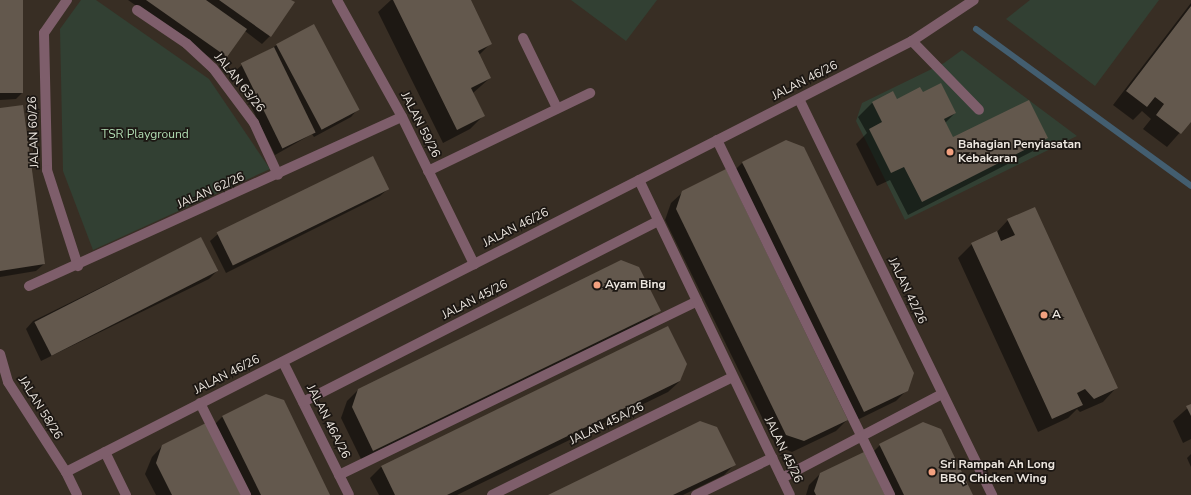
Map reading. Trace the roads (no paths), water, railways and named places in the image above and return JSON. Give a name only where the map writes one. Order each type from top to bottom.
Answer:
[{"type":"street","name":"JALAN 60/26","points":[[68,0],[44,33],[47,170],[78,266]]},
{"type":"street","name":"JALAN 59/26","points":[[337,0],[402,117],[474,264]]},
{"type":"street","name":"JALAN 46/26","points":[[66,472],[912,41],[974,0]]},
{"type":"street","name":"JALAN 63/26","points":[[137,10],[187,44],[213,68],[254,123],[278,175]]},
{"type":"street","points":[[523,38],[557,108]]},
{"type":"street","points":[[912,41],[979,110]]},
{"type":"street","points":[[428,171],[590,93]]},
{"type":"street","name":"JALAN 42/26","points":[[799,99],[992,495]]},
{"type":"street","name":"JALAN 62/26","points":[[29,286],[78,266],[402,117]]},
{"type":"street","points":[[717,140],[890,495]]},
{"type":"street","name":"JALAN 45/26","points":[[638,180],[790,495]]},
{"type":"street","name":"JALAN 45/26","points":[[303,402],[658,221]]},
{"type":"street","points":[[340,475],[697,301]]},
{"type":"street","name":"JALAN 58/26","points":[[0,354],[8,382],[66,472],[77,495]]},
{"type":"street","name":"JALAN 46A/26","points":[[283,362],[349,495]]},
{"type":"street","name":"JALAN 45A/26","points":[[492,495],[733,377]]},
{"type":"street","points":[[782,478],[942,394]]},
{"type":"street","points":[[200,404],[246,495]]},
{"type":"street","points":[[105,452],[126,495]]},
{"type":"street","points":[[696,495],[772,458]]},
{"type":"waterway","points":[[976,29],[1191,186]]},
{"type":"place","name":"Bahagian Penyiasatan Kebakaran","points":[[950,152]]},
{"type":"place","name":"Ayam Bing","points":[[597,285]]},
{"type":"place","name":"A","points":[[1044,315]]},
{"type":"place","name":"Sri Rampah Ah Long BBQ Chicken Wing","points":[[932,472]]},
{"type":"park label","name":"TSR Playground","points":[[145,135]]}]
